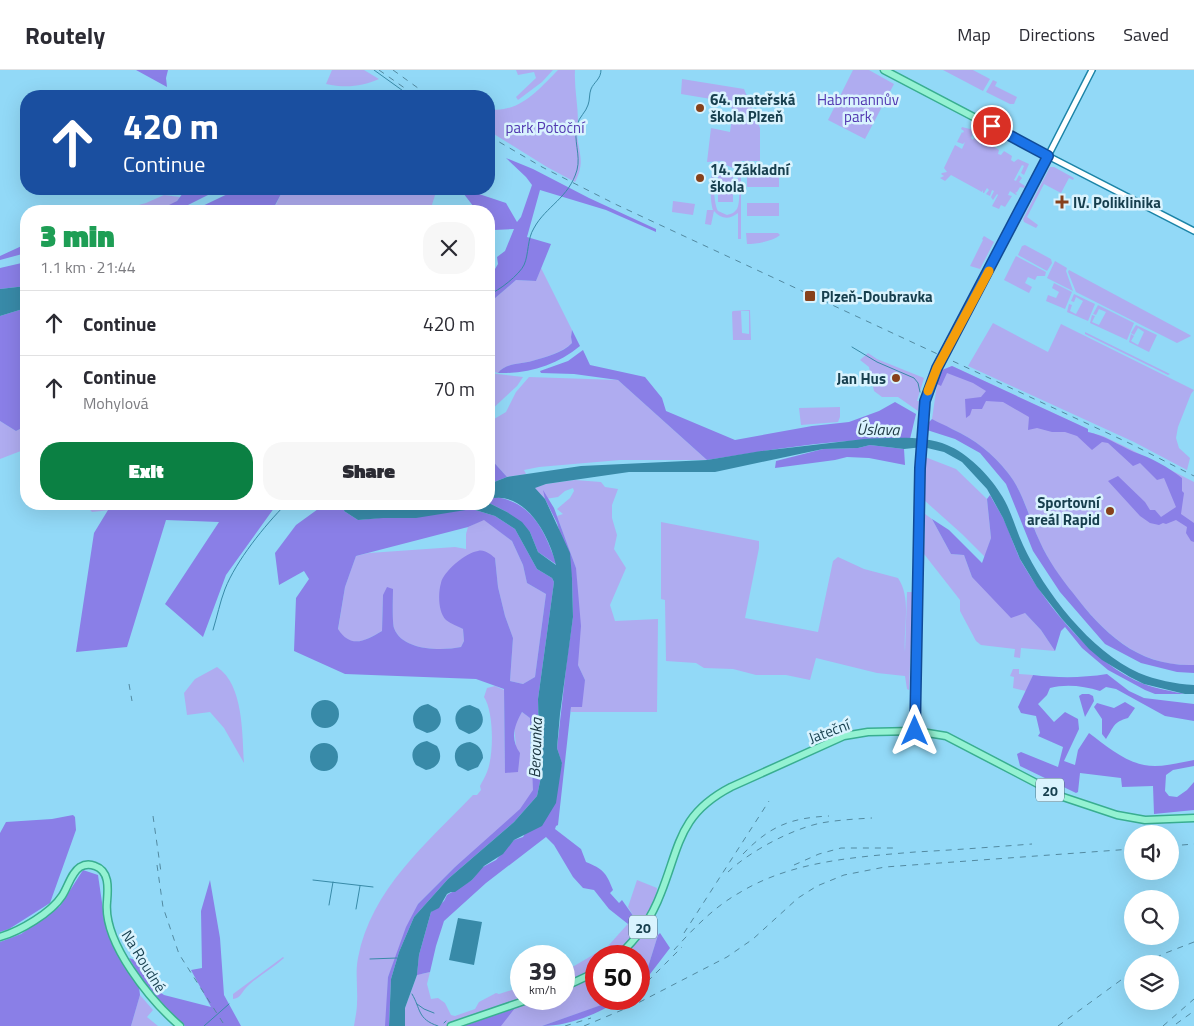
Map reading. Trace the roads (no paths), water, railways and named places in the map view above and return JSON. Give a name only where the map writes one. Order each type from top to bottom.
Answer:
[{"type":"main road","points":[[884,70],[1048,156],[933,376],[926,397],[922,425],[920,468],[915,731]]},
{"type":"main road","name":"Jateční","points":[[628,945],[648,921],[661,893],[680,836],[695,813],[710,799],[731,787],[844,736],[868,732],[915,731],[946,736],[1063,796],[1117,816],[1145,820],[1194,818]]},
{"type":"main road","name":"Na Roudné","points":[[0,938],[21,928],[51,909],[64,894],[76,870],[81,866],[91,864],[102,870],[107,882],[106,917],[114,938],[148,994],[180,1026]]},
{"type":"main road","points":[[455,1025],[510,1006]]},
{"type":"street","points":[[1092,70],[1048,156],[1194,231]]},
{"type":"water","points":[[20,287],[20,310],[0,316],[0,289]]},
{"type":"water","points":[[906,438],[938,442],[955,449],[984,472],[1000,493],[1023,545],[1043,581],[1056,600],[1087,635],[1104,651],[1139,673],[1173,683],[1194,685],[1194,694],[1185,694],[1144,684],[1102,660],[1089,649],[1037,587],[1020,559],[1003,518],[987,489],[962,462],[944,452],[923,447],[904,449],[870,445],[858,448],[823,449],[715,472],[629,472],[546,484],[535,488],[545,499],[570,553],[572,578],[573,617],[560,714],[557,748],[562,763],[556,803],[542,826],[514,840],[503,854],[484,866],[472,880],[455,892],[447,894],[439,908],[431,912],[419,955],[417,975],[405,1008],[405,1026],[389,1026],[391,979],[399,952],[414,917],[448,879],[514,822],[537,796],[542,772],[538,699],[554,582],[552,578],[537,569],[515,529],[495,516],[475,510],[495,510],[495,506],[522,522],[530,532],[538,552],[556,565],[548,541],[533,517],[514,501],[495,499],[495,482],[507,477],[581,466],[707,460],[761,451],[864,439]]},
{"type":"water","points":[[466,510],[416,518],[358,520],[344,511]]},
{"type":"water","points":[[325,700],[335,704],[339,714],[335,724],[325,728],[315,724],[311,714],[315,704]]},
{"type":"water","points":[[428,704],[437,709],[441,721],[435,730],[427,733],[416,728],[413,716],[420,707]]},
{"type":"water","points":[[470,705],[479,709],[483,721],[480,728],[469,734],[459,729],[456,717],[459,710]]},
{"type":"water","points":[[427,741],[437,746],[440,758],[434,767],[426,770],[416,765],[413,753],[419,744]]},
{"type":"water","points":[[470,742],[479,748],[483,758],[478,767],[468,771],[458,766],[455,754],[458,747]]},
{"type":"water","points":[[324,743],[334,747],[338,757],[334,767],[324,771],[314,767],[310,757],[314,747]]},
{"type":"water","points":[[458,918],[482,922],[474,965],[449,960]]},
{"type":"waterway","points":[[374,70],[402,90]]},
{"type":"waterway","points":[[495,292],[514,278],[522,269],[526,261],[530,237],[534,228],[539,220],[569,188],[573,180],[578,164],[577,125],[587,108],[591,89],[600,76],[601,70]]},
{"type":"waterway","points":[[852,347],[877,362],[914,378],[918,383],[920,392]]},
{"type":"waterway","points":[[213,630],[225,589],[236,567],[260,533],[280,510]]},
{"type":"waterway","points":[[313,880],[373,887]]},
{"type":"waterway","points":[[329,905],[333,882]]},
{"type":"waterway","points":[[356,909],[360,886]]},
{"type":"waterway","points":[[370,959],[397,958]]},
{"type":"waterway","points":[[412,994],[423,1017],[438,1026]]},
{"type":"waterway","points":[[204,1026],[229,1004]]},
{"type":"waterway","points":[[417,1004],[434,1013]]},
{"type":"railway","points":[[379,70],[407,90]]},
{"type":"railway","points":[[393,70],[421,90]]},
{"type":"railway","points":[[495,140],[542,167],[615,204],[1131,444],[1194,476]]},
{"type":"railway","points":[[129,684],[132,701]]},
{"type":"railway","points":[[684,933],[769,801]]},
{"type":"railway","points":[[153,816],[161,872]]},
{"type":"railway","points":[[743,854],[762,837],[781,825],[803,819],[829,816]]},
{"type":"railway","points":[[728,872],[759,849],[797,830],[821,823],[872,818]]},
{"type":"railway","points":[[674,950],[704,919],[739,893],[759,882],[802,867],[870,856],[1032,844]]},
{"type":"railway","points":[[1179,845],[1194,844]]},
{"type":"railway","points":[[794,865],[819,854],[841,848],[894,848]]},
{"type":"railway","points":[[584,1026],[634,1005],[727,957],[753,939],[798,898],[817,886],[844,875],[885,867],[1124,850]]},
{"type":"railway","points":[[157,865],[163,907],[179,954],[225,1026]]},
{"type":"railway","points":[[1161,955],[1194,942]]},
{"type":"railway","points":[[650,979],[682,947]]},
{"type":"railway","points":[[1058,1026],[1124,978]]},
{"type":"railway","points":[[1163,1026],[1194,999]]},
{"type":"railway","points":[[1176,1024],[1194,1011]]},
{"type":"railway","points":[[565,1026],[591,1018]]},
{"type":"place","name":"64. mateřská škola Plzeň","points":[[700,108]]},
{"type":"place","name":"14. Základní škola","points":[[700,178]]},
{"type":"place","name":"IV. Poliklinika","points":[[1062,202]]},
{"type":"place","name":"Plzeň-Doubravka","points":[[810,296]]},
{"type":"place","name":"Jan Hus","points":[[896,378]]},
{"type":"place","name":"Sportovní areál Rapid","points":[[1110,511]]},
{"type":"park label","name":"Habrmannův park","points":[[858,108]]},
{"type":"park label","name":"park Potoční","points":[[545,127]]},
{"type":"water label","name":"Úslava","points":[[878,429]]},
{"type":"water label","name":"Berounka","points":[[535,748]]}]
